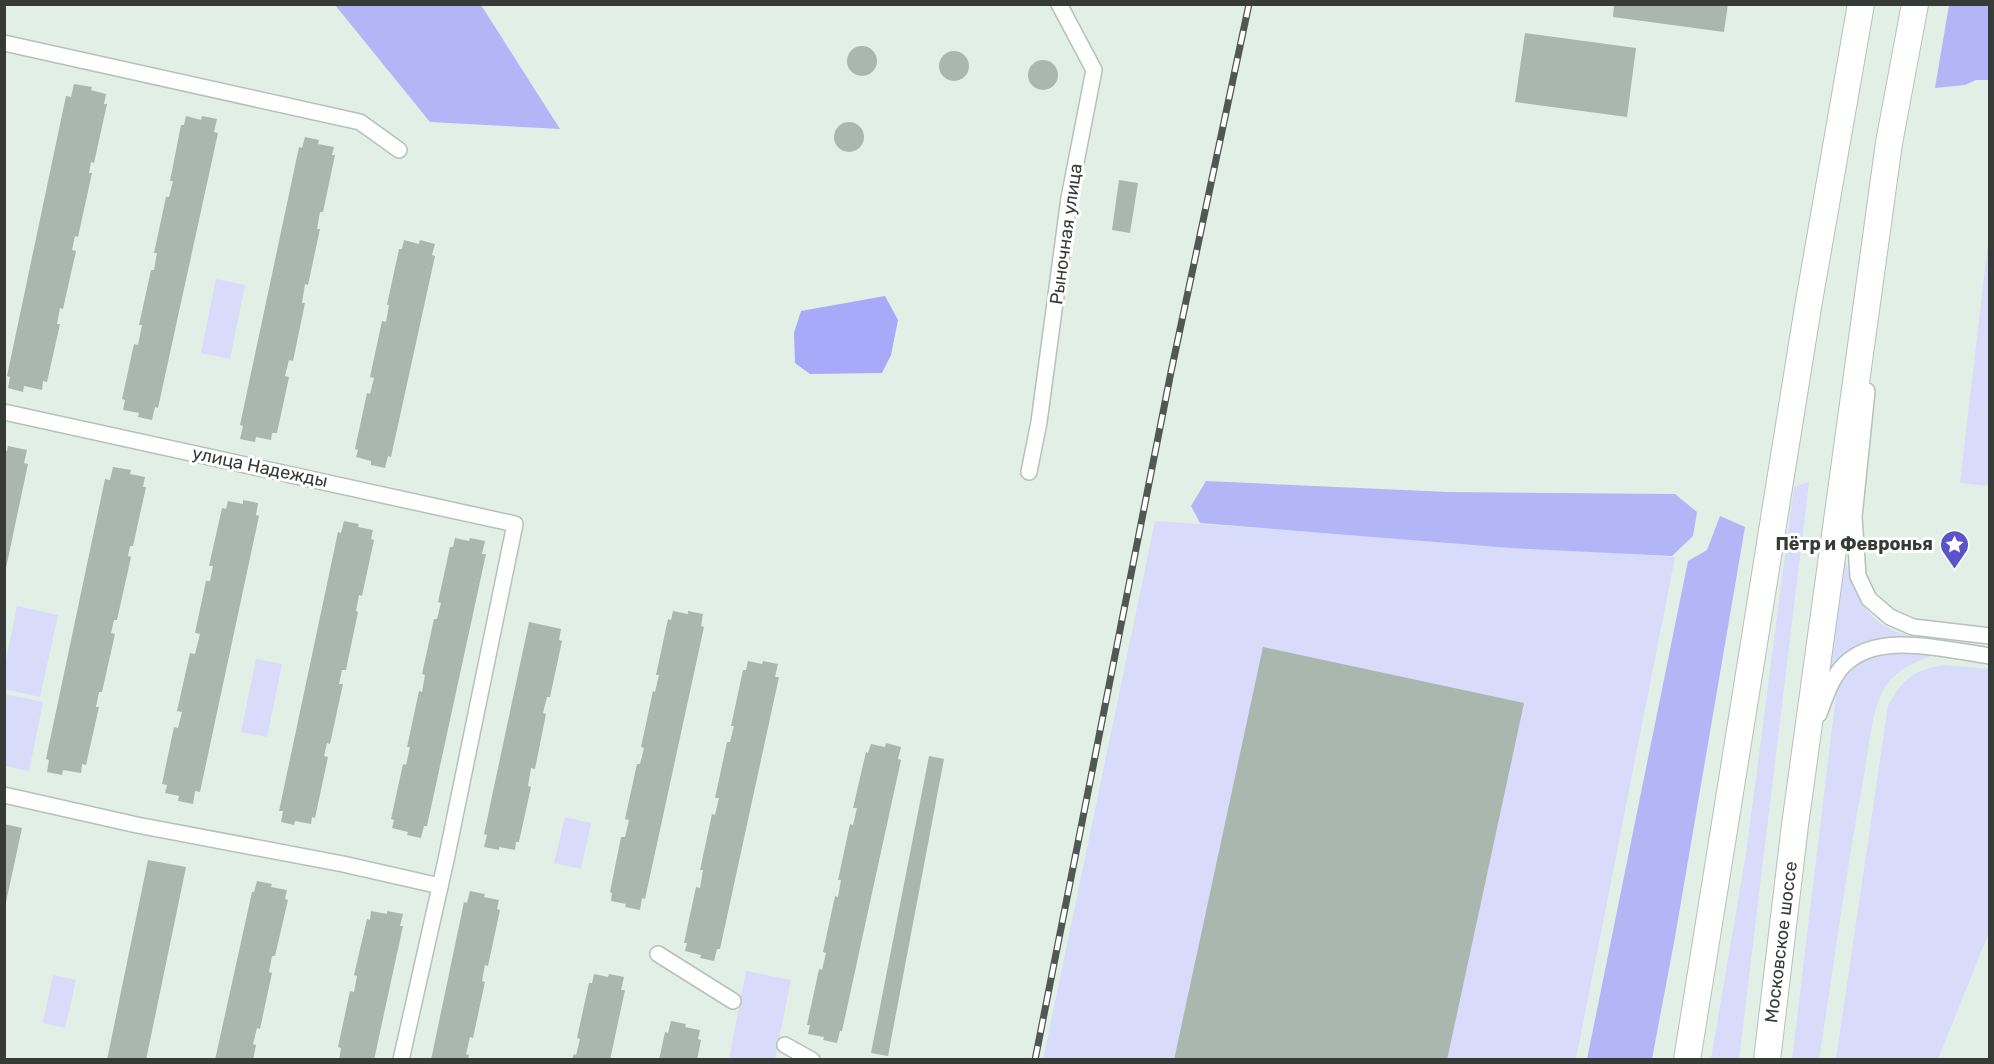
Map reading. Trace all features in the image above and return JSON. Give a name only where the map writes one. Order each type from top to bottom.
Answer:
[{"type":"highway","points":[[1687,1059],[1808,307],[1861,4]]},
{"type":"highway","name":"Московское шоссе","points":[[1767,1059],[1795,825],[1889,143],[1916,4]]},
{"type":"street","name":"Рыночная улица","points":[[1029,472],[1042,399],[1069,198],[1094,70],[1059,4]]},
{"type":"street","points":[[4,43],[360,122],[399,150]]},
{"type":"street","points":[[1889,143],[1854,518],[1858,576],[1869,599],[1890,617],[1913,627],[1989,636]]},
{"type":"street","name":"улица Надежды","points":[[4,412],[514,524],[440,886]]},
{"type":"street","points":[[1804,766],[1815,740],[1827,693],[1843,666],[1857,655],[1874,647],[1893,645],[1989,656]]},
{"type":"street","points":[[4,795],[137,825],[343,864],[440,886],[401,1059]]},
{"type":"street","points":[[658,954],[732,1001]]},
{"type":"street","points":[[785,1045],[812,1059]]},
{"type":"shaded area","points":[[335,5],[481,5],[560,129],[430,122]]},
{"type":"shaded area","points":[[1949,5],[1989,5],[1989,80],[1976,80],[1965,85],[1935,88]]},
{"type":"shaded area","points":[[1989,235],[1989,486],[1960,483]]},
{"type":"shaded area","points":[[216,279],[245,285],[230,359],[201,353]]},
{"type":"shaded area","points":[[885,296],[898,320],[891,355],[882,373],[810,374],[795,363],[794,333],[801,311]]},
{"type":"shaded area","points":[[1206,481],[1448,492],[1675,494],[1697,512],[1693,536],[1672,556],[1511,548],[1200,523],[1191,506]]},
{"type":"shaded area","points":[[1809,482],[1739,1059],[1711,1059],[1746,854],[1794,487]]},
{"type":"shaded area","points":[[1720,516],[1745,527],[1652,1059],[1587,1059],[1688,561],[1707,550]]},
{"type":"shaded area","points":[[1155,521],[1675,557],[1576,1059],[1043,1060]]},
{"type":"shaded area","points":[[1843,548],[1853,586],[1874,618],[1897,632],[1943,642],[1879,641],[1828,685]]},
{"type":"shaded area","points":[[17,606],[58,615],[40,697],[5,689],[5,665]]},
{"type":"shaded area","points":[[1897,650],[1933,655],[1906,667],[1890,681],[1880,696],[1871,730],[1851,846],[1819,1059],[1792,1060],[1836,695],[1843,679],[1865,657]]},
{"type":"shaded area","points":[[256,659],[282,664],[267,737],[241,732]]},
{"type":"shaded area","points":[[1944,665],[1989,669],[1989,932],[1938,1059],[1836,1059],[1888,706],[1898,689],[1910,677]]},
{"type":"shaded area","points":[[5,694],[43,702],[29,771],[5,766]]},
{"type":"shaded area","points":[[565,817],[591,823],[581,869],[554,863]]},
{"type":"shaded area","points":[[746,971],[791,980],[775,1059],[729,1060]]},
{"type":"shaded area","points":[[53,975],[76,980],[65,1028],[43,1023]]},
{"type":"building","points":[[1614,4],[1728,4],[1724,32],[1613,17]]},
{"type":"building","points":[[1525,33],[1636,48],[1627,117],[1515,102]]},
{"type":"building","points":[[862,46],[873,50],[877,61],[873,72],[862,76],[851,72],[847,61],[851,50]]},
{"type":"building","points":[[954,51],[965,55],[969,66],[965,77],[954,81],[943,77],[939,66],[943,55]]},
{"type":"building","points":[[1043,60],[1054,64],[1058,75],[1054,86],[1043,90],[1032,86],[1028,75],[1032,64]]},
{"type":"building","points":[[74,84],[92,87],[91,90],[106,94],[104,104],[107,104],[94,163],[91,162],[89,173],[92,173],[78,237],[75,236],[72,250],[76,251],[63,309],[60,308],[57,324],[60,324],[47,382],[43,381],[42,390],[24,386],[23,392],[8,388],[10,377],[7,376],[66,96],[71,97]]},
{"type":"building","points":[[186,116],[201,120],[202,116],[217,119],[214,132],[218,133],[158,408],[155,407],[152,420],[138,417],[139,413],[123,410],[125,400],[122,399],[134,344],[138,345],[142,325],[139,325],[157,253],[154,253],[166,197],[169,197],[173,181],[170,181],[181,125],[184,125]]},
{"type":"building","points":[[849,122],[860,126],[864,137],[860,148],[849,152],[838,148],[834,137],[838,126]]},
{"type":"building","points":[[305,137],[319,140],[318,144],[334,147],[332,155],[335,155],[323,212],[320,212],[317,229],[320,229],[308,285],[305,284],[302,303],[305,303],[293,361],[289,360],[285,376],[289,377],[277,433],[272,433],[271,440],[256,437],[255,442],[240,439],[243,426],[240,425],[299,147],[302,148]]},
{"type":"building","points":[[1119,180],[1138,183],[1130,233],[1112,230]]},
{"type":"building","points":[[404,240],[419,244],[420,240],[435,244],[432,255],[435,256],[391,457],[388,456],[385,468],[371,465],[371,461],[356,457],[358,450],[355,449],[367,393],[370,394],[374,378],[370,377],[382,321],[386,322],[389,305],[387,305],[399,249],[402,249]]},
{"type":"building","points":[[8,446],[27,450],[24,463],[28,464],[6,568],[4,450],[7,451]]},
{"type":"building","points":[[113,467],[131,470],[130,474],[145,477],[143,487],[146,487],[133,546],[130,546],[128,556],[131,557],[117,620],[114,620],[111,633],[115,634],[102,692],[99,692],[96,707],[99,707],[86,765],[82,764],[81,773],[63,770],[62,775],[47,772],[49,760],[46,759],[105,479],[110,480]]},
{"type":"building","points":[[243,500],[258,503],[256,515],[259,516],[200,792],[195,791],[193,804],[178,801],[179,796],[165,793],[167,785],[162,784],[174,727],[178,728],[182,712],[177,711],[190,653],[195,654],[200,634],[195,633],[206,581],[210,581],[213,566],[209,566],[222,508],[226,509],[228,501],[243,504]]},
{"type":"building","points":[[344,521],[373,530],[371,539],[374,540],[362,596],[359,595],[356,611],[358,612],[346,670],[342,670],[339,684],[343,684],[330,744],[327,743],[324,756],[328,757],[315,818],[312,817],[311,824],[295,821],[294,825],[281,822],[283,811],[279,811],[338,532],[341,533]]},
{"type":"building","points":[[455,538],[485,541],[482,554],[486,554],[427,826],[424,826],[421,838],[392,828],[394,820],[391,819],[403,764],[406,765],[410,747],[407,747],[419,691],[422,692],[425,675],[422,674],[434,619],[437,619],[441,603],[438,602],[450,547],[453,547]]},
{"type":"building","points":[[673,611],[703,614],[701,626],[704,627],[645,899],[642,898],[640,910],[611,901],[612,893],[610,892],[621,837],[625,837],[629,820],[625,819],[637,764],[640,764],[644,748],[641,747],[653,691],[655,692],[659,675],[656,675],[668,619],[671,620]]},
{"type":"building","points":[[529,622],[561,629],[559,640],[562,641],[550,697],[547,697],[543,713],[546,714],[535,769],[531,768],[528,786],[531,787],[519,842],[516,842],[515,850],[499,847],[499,850],[484,847],[487,835],[484,834]]},
{"type":"building","points":[[1263,647],[1524,703],[1447,1060],[1174,1060]]},
{"type":"building","points":[[748,661],[778,664],[775,677],[779,677],[720,949],[717,949],[714,961],[685,951],[687,943],[684,943],[696,887],[700,888],[703,870],[700,870],[712,814],[715,815],[719,798],[715,798],[727,742],[730,742],[734,726],[731,726],[743,670],[746,670]]},
{"type":"building","points":[[886,743],[901,747],[898,759],[901,760],[842,1031],[840,1031],[837,1043],[823,1040],[824,1037],[808,1034],[810,1025],[807,1025],[819,969],[822,970],[826,953],[823,952],[835,896],[838,897],[841,880],[838,880],[850,824],[853,825],[857,808],[853,808],[866,752],[868,753],[871,744],[885,747]]},
{"type":"building","points":[[929,756],[944,759],[888,1056],[871,1053]]},
{"type":"building","points":[[4,824],[22,828],[5,907],[4,907]]},
{"type":"building","points":[[148,860],[186,867],[146,1060],[107,1060]]},
{"type":"building","points":[[257,881],[287,890],[285,899],[288,900],[275,956],[272,956],[269,972],[272,973],[260,1029],[257,1028],[253,1044],[256,1045],[253,1060],[215,1060],[252,892],[254,892]]},
{"type":"building","points":[[470,891],[499,900],[497,909],[500,910],[488,966],[485,965],[482,981],[485,982],[473,1038],[470,1037],[466,1054],[469,1055],[468,1060],[431,1060],[464,902],[467,903]]},
{"type":"building","points":[[371,911],[403,914],[400,926],[403,926],[374,1060],[339,1060],[341,1048],[338,1047],[350,991],[354,992],[357,976],[354,975],[367,919],[370,920]]},
{"type":"building","points":[[594,974],[624,977],[621,990],[625,990],[610,1060],[572,1060],[574,1054],[576,1055],[580,1039],[577,1038],[589,983],[592,983]]},
{"type":"building","points":[[671,1021],[700,1030],[698,1039],[701,1040],[697,1060],[659,1060],[665,1032],[668,1033]]},
{"type":"railway","points":[[1035,1060],[1171,372],[1249,4]]},
{"type":"place","name":"Пётр и Февронья","points":[[1954,570]]}]
